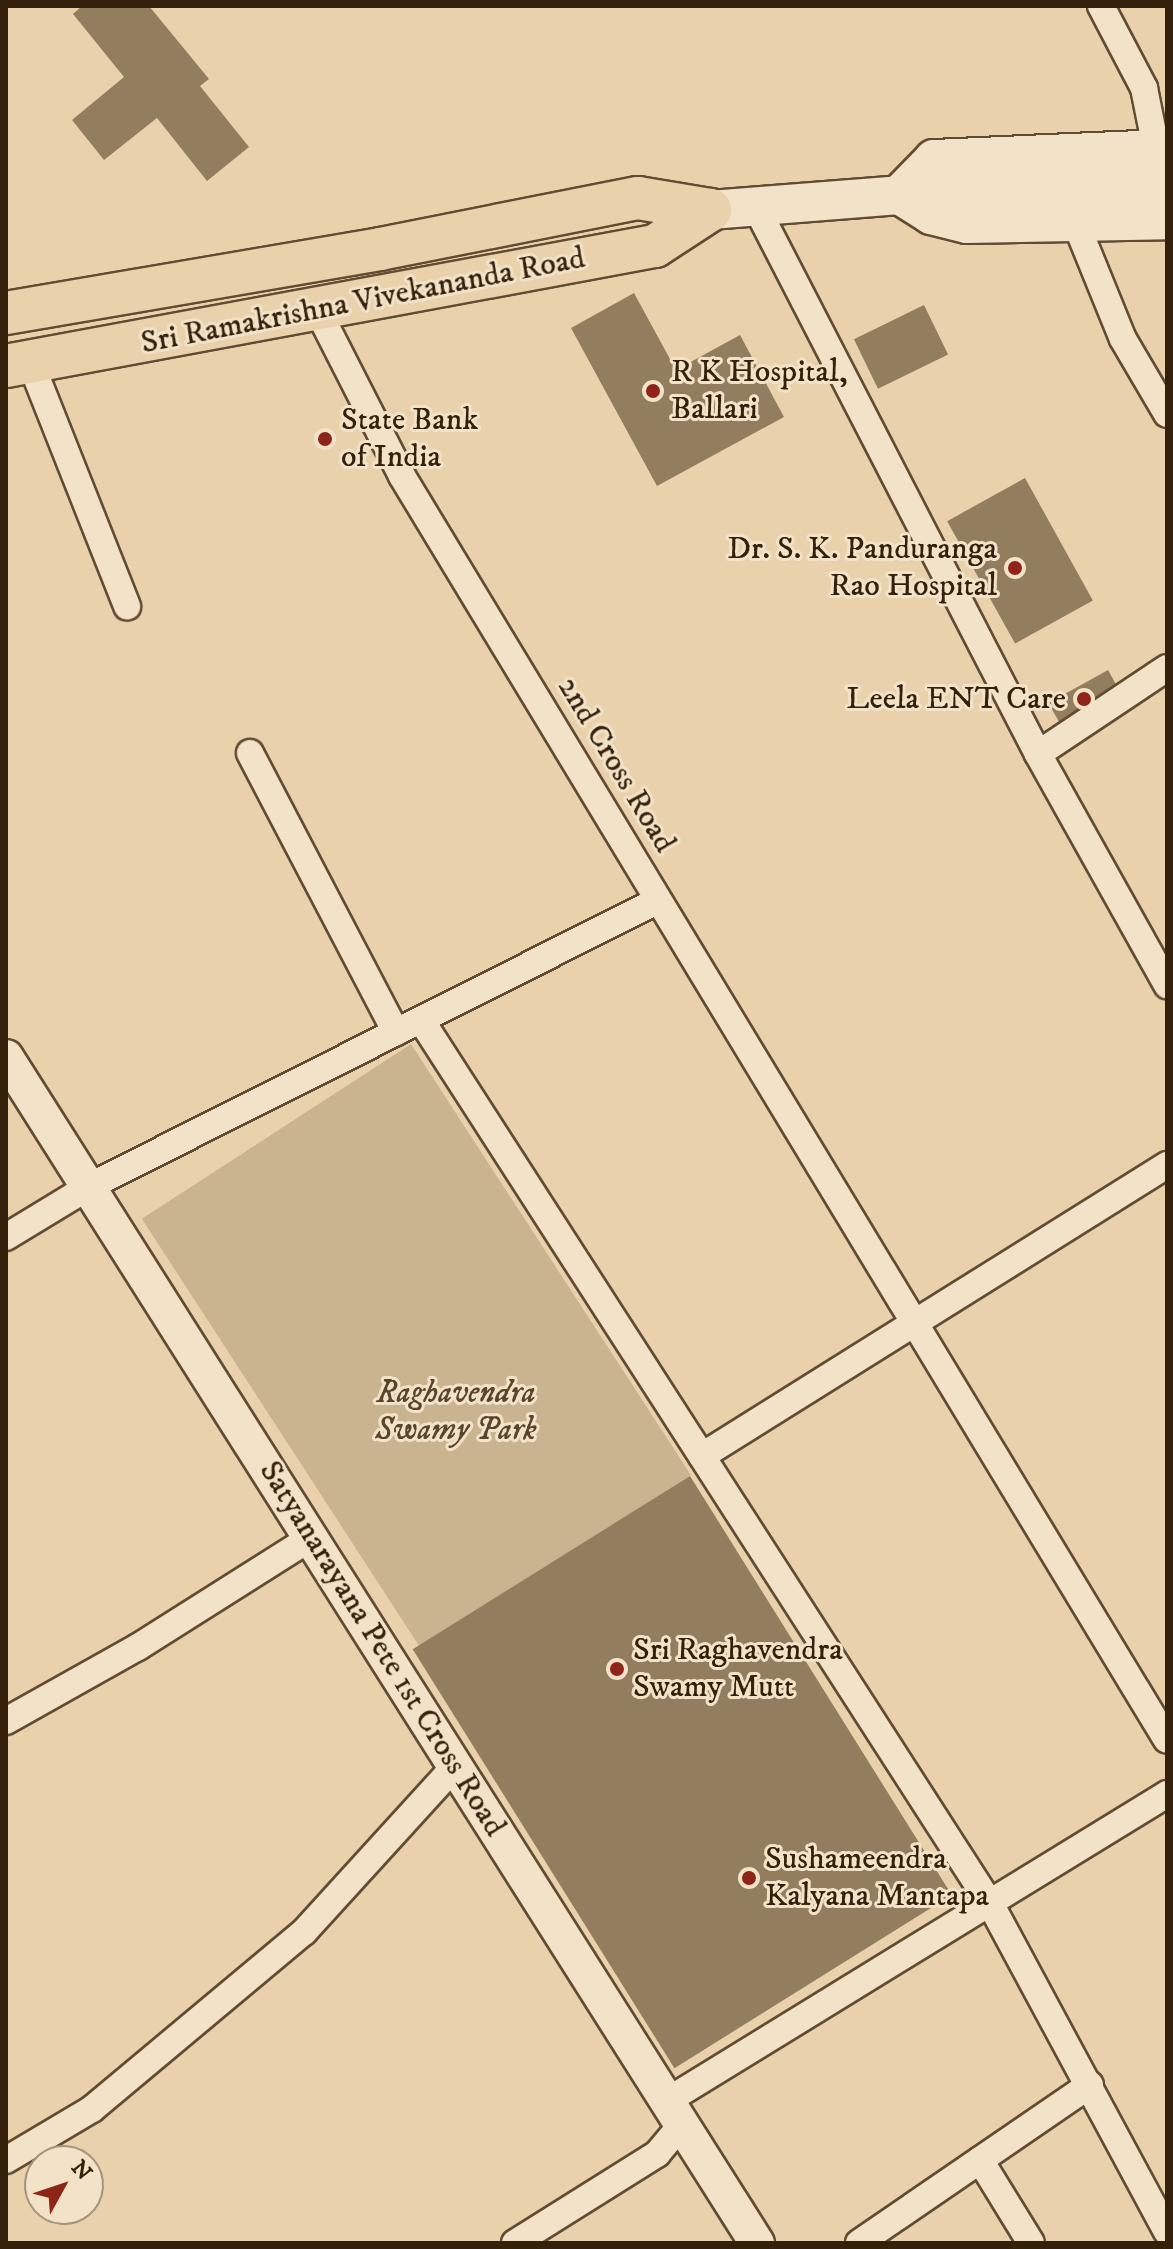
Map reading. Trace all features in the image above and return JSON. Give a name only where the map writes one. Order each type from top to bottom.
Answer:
[{"type":"main road","points":[[1161,149],[934,159],[899,195],[949,221],[1167,220]]},
{"type":"main road","name":"Sri Ramakrishna Vivekananda Road","points":[[6,313],[380,249],[638,198],[710,210],[899,195],[1167,186]]},
{"type":"main road","name":"Sri Ramakrishna Vivekananda Road","points":[[18,364],[318,311],[655,246],[710,210]]},
{"type":"street","points":[[1101,6],[1144,88],[1161,149]]},
{"type":"street","points":[[755,205],[1038,754],[1167,985]]},
{"type":"street","points":[[1075,221],[1123,339],[1167,414]]},
{"type":"street","name":"2nd Cross Road","points":[[318,311],[402,476],[865,1248],[1167,1740]]},
{"type":"street","points":[[18,364],[127,606]]},
{"type":"street","points":[[1038,754],[1167,668]]},
{"type":"street","points":[[250,753],[396,1032]]},
{"type":"street","points":[[6,1237],[90,1186],[657,901]]},
{"type":"street","points":[[421,1020],[991,1905],[1167,2232]]},
{"type":"street","name":"Satyanarayana Pete 1st Cross Road","points":[[6,1057],[456,1765],[674,2112],[751,2241]]},
{"type":"street","points":[[702,1456],[1167,1165]]},
{"type":"street","points":[[6,1721],[138,1647],[312,1537]]},
{"type":"street","points":[[6,2160],[92,2109],[304,1932],[456,1765]]},
{"type":"street","points":[[515,2243],[657,2154],[674,2112],[1167,1794]]},
{"type":"street","points":[[859,2243],[1090,2085]]},
{"type":"street","points":[[980,2160],[1031,2243]]},
{"type":"green space","name":"Raghavendra Swamy Park","points":[[411,1044],[691,1475],[422,1650],[142,1219]]},
{"type":"building","points":[[82,6],[149,6],[209,79],[200,86],[249,147],[207,181],[157,118],[104,160],[72,120],[124,77],[73,14]]},
{"type":"building","points":[[634,293],[676,370],[740,335],[784,417],[657,486],[571,328]]},
{"type":"building","points":[[924,305],[948,354],[878,389],[854,339]]},
{"type":"building","points":[[1025,478],[1093,600],[1015,644],[947,521]]},
{"type":"building","points":[[1108,670],[1122,695],[1063,728],[1049,703]]},
{"type":"building","points":[[690,1476],[952,1895],[674,2068],[413,1649]]},
{"type":"place","name":"R K Hospital, Ballari","points":[[653,391]]},
{"type":"place","name":"State Bank of India","points":[[325,439]]},
{"type":"place","name":"Dr. S. K. Panduranga Rao Hospital","points":[[1015,568]]},
{"type":"place","name":"Leela ENT Care","points":[[1084,699]]},
{"type":"place","name":"Sri Raghavendra Swamy Mutt","points":[[617,1669]]},
{"type":"place","name":"Sushameendra Kalyana Mantapa","points":[[749,1878]]}]
